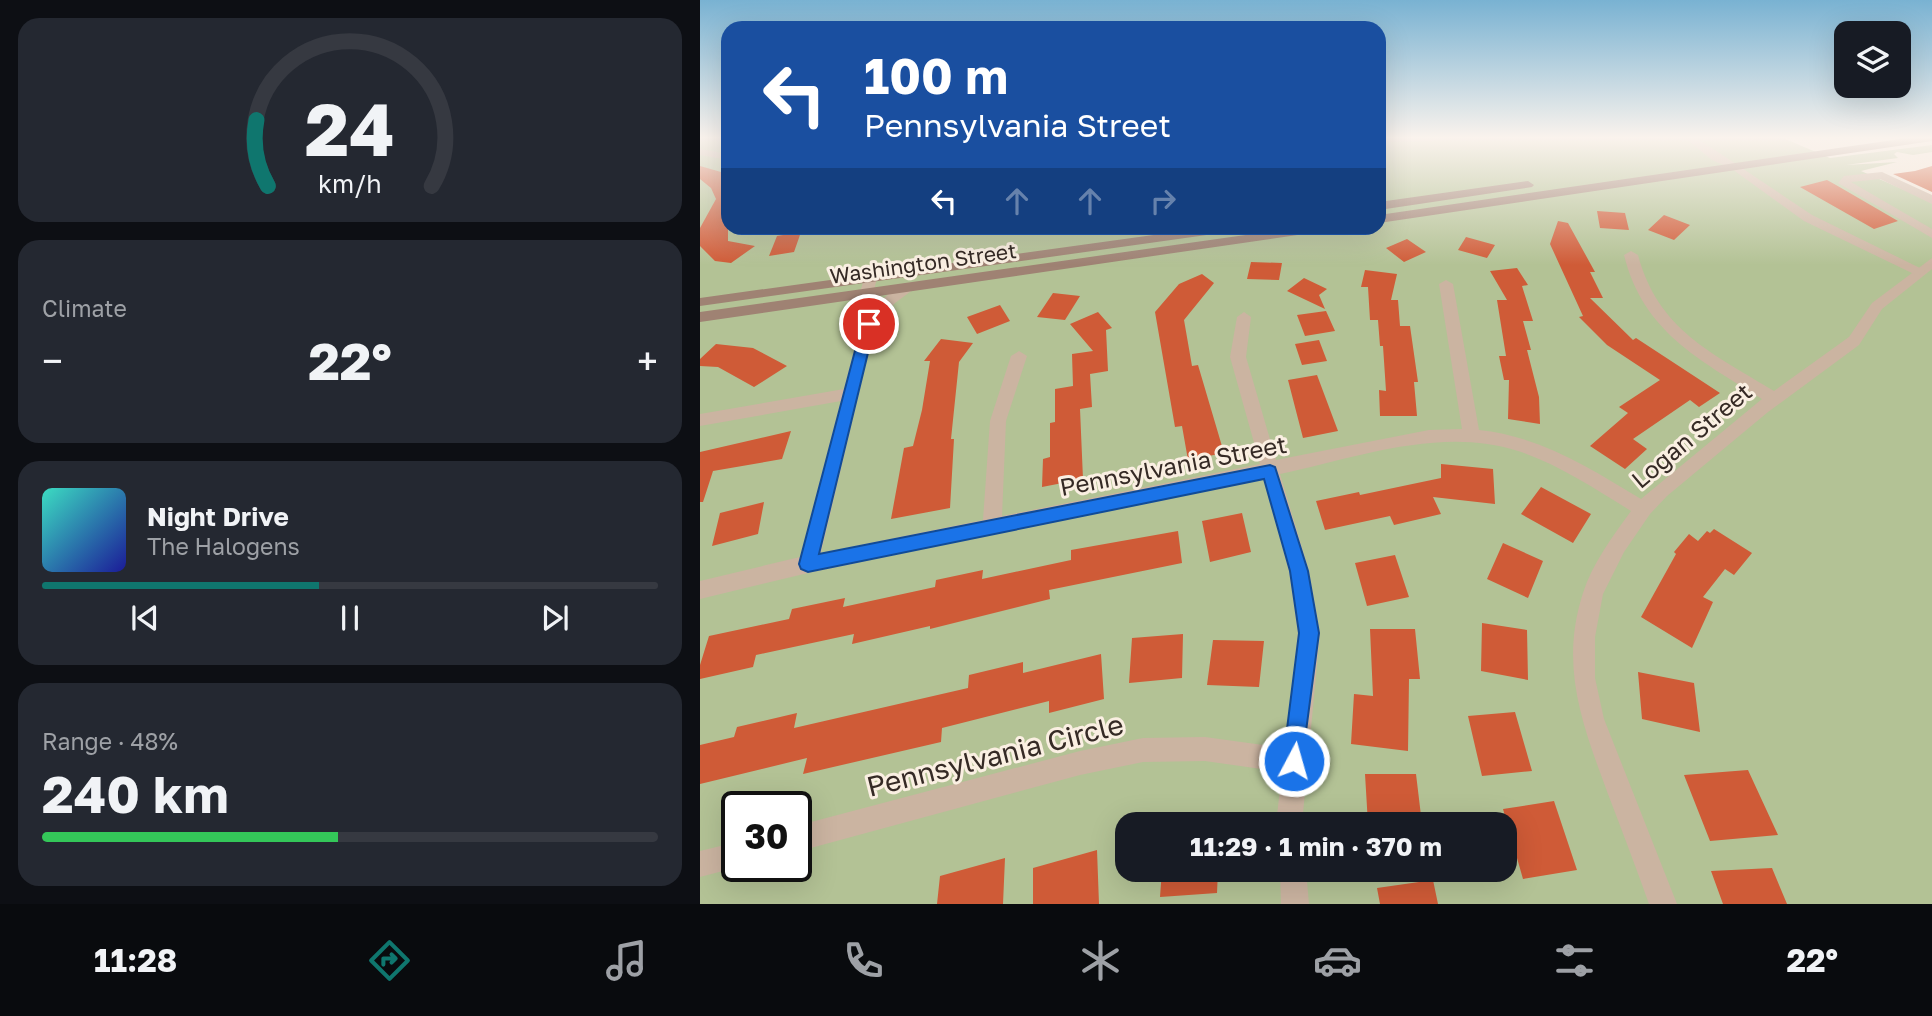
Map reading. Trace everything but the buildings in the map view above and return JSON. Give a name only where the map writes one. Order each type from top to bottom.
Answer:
[{"type":"main road","points":[[1386,205],[1560,180]]},
{"type":"main road","points":[[1386,218],[1617,180]]},
{"type":"main road","name":"Washington Street","points":[[700,317],[868,285],[1184,235]]},
{"type":"main road","name":"Washington Street","points":[[700,302],[868,285],[911,286],[1269,235]]},
{"type":"street","points":[[1759,180],[1808,218],[1925,267]]},
{"type":"street","points":[[1846,180],[1844,183],[1897,211],[1932,234]]},
{"type":"street","points":[[1892,180],[1932,200],[1897,211]]},
{"type":"street","points":[[1630,255],[1636,285],[1660,319],[1688,342],[1774,399]]},
{"type":"street","name":"Logan Street","points":[[1663,904],[1592,719],[1584,678],[1584,637],[1593,593],[1617,546],[1643,509],[1692,465],[1774,399],[1854,341],[1877,306],[1925,267]]},
{"type":"street","points":[[1446,284],[1471,435]]},
{"type":"street","points":[[868,285],[864,308],[869,324]]},
{"type":"street","points":[[808,564],[848,394],[869,324],[890,300],[911,286]]},
{"type":"street","points":[[1244,317],[1238,357],[1299,571],[1309,633],[1290,812]]},
{"type":"street","points":[[992,527],[998,421],[1018,356]]},
{"type":"street","points":[[700,420],[848,394]]},
{"type":"street","name":"Pennsylvania Street","points":[[700,590],[808,564],[1270,471],[1429,436],[1471,435],[1506,439],[1546,453],[1643,509]]},
{"type":"street","name":"Pennsylvania Circle","points":[[812,835],[1080,762],[1143,750],[1205,749],[1294,761]]},
{"type":"street","points":[[700,864],[721,859]]},
{"type":"street","points":[[1294,882],[1296,904]]},
{"type":"green space","points":[[700,180],[721,180],[721,235],[1386,235],[1386,180],[1882,180],[1932,202],[1932,904],[700,904]]},
{"type":"route","points":[[869,324],[848,394],[808,564],[1270,471],[1299,571],[1309,633],[1294,761]]}]
